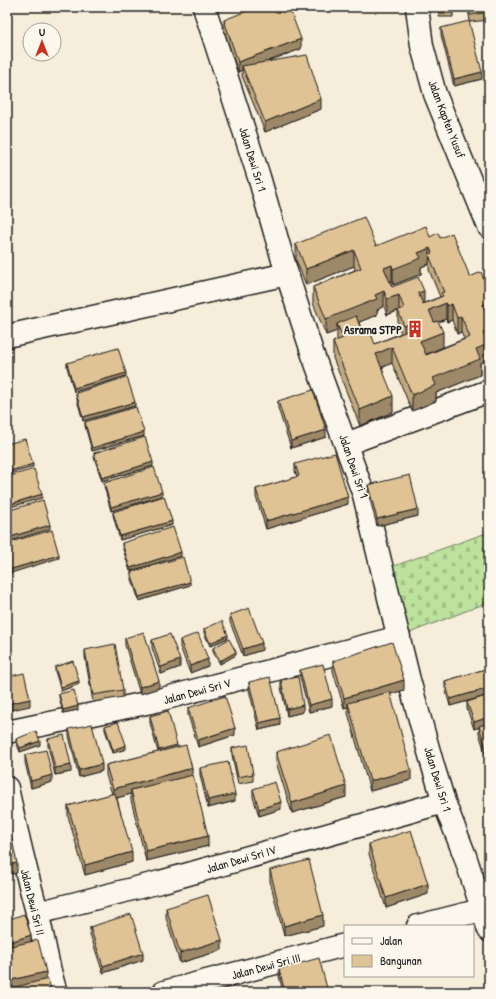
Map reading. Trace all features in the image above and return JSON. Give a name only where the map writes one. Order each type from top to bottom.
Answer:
[{"type":"street","name":"Jalan Dewi Sri 1","points":[[204,7],[259,177],[287,274],[313,355],[346,444],[371,518],[392,639],[444,802],[465,856],[481,910],[489,930]]},
{"type":"street","name":"Jalan Kapten Yusuf","points":[[417,7],[422,46],[435,94],[489,227]]},
{"type":"street","points":[[7,336],[287,274]]},
{"type":"street","points":[[346,444],[489,391]]},
{"type":"street","name":"Jalan Dewi Sri V","points":[[7,732],[152,702],[392,639]]},
{"type":"street","name":"Jalan Dewi Sri II","points":[[7,788],[16,833],[37,913],[48,969],[56,992]]},
{"type":"street","name":"Jalan Dewi Sri IV","points":[[37,913],[160,882],[444,802]]},
{"type":"street","points":[[422,925],[481,910]]},
{"type":"street","name":"Jalan Dewi Sri III","points":[[164,992],[344,945]]},
{"type":"green space","points":[[489,532],[489,602],[399,637],[383,570]]},
{"type":"building","points":[[257,7],[289,7],[301,39],[238,62],[224,20]]},
{"type":"building","points":[[438,7],[453,7],[453,13],[439,13]]},
{"type":"building","points":[[469,7],[488,7],[489,12],[470,15]]},
{"type":"building","points":[[469,21],[482,72],[454,79],[441,28]]},
{"type":"building","points":[[307,55],[321,99],[265,122],[242,66]]},
{"type":"building","name":"Asrama STPP","points":[[364,217],[376,246],[426,226],[430,237],[438,233],[440,238],[452,233],[470,277],[481,272],[489,293],[489,302],[483,305],[489,320],[489,331],[483,333],[488,344],[476,349],[480,359],[433,378],[436,385],[412,395],[392,347],[376,354],[393,396],[360,410],[333,342],[343,338],[337,324],[356,316],[362,332],[369,329],[375,344],[415,328],[413,322],[404,326],[398,310],[404,308],[399,295],[387,299],[384,291],[375,295],[377,299],[326,319],[313,287],[361,268],[354,250],[306,269],[296,244]],"holes":[[[430,248],[432,253],[429,255],[444,292],[441,293],[443,296],[423,304],[418,293],[424,291],[418,277],[392,287],[384,268],[392,265],[393,269],[421,258],[418,253]],[[446,303],[447,306],[452,304],[457,318],[461,316],[470,337],[426,355],[420,341],[443,332],[438,321],[434,322],[429,310]]]},
{"type":"building","points":[[118,348],[126,373],[74,388],[67,363]]},
{"type":"building","points":[[127,377],[135,402],[83,417],[76,393]]},
{"type":"building","points":[[313,390],[326,430],[291,441],[278,401]]},
{"type":"building","points":[[136,407],[144,432],[92,448],[85,422]]},
{"type":"building","points":[[145,437],[153,462],[102,478],[94,453]]},
{"type":"building","points":[[25,439],[33,464],[7,472],[7,444]]},
{"type":"building","points":[[335,453],[348,497],[266,521],[256,489],[299,476],[295,464]]},
{"type":"building","points":[[154,467],[162,492],[111,507],[104,483]]},
{"type":"building","points":[[34,469],[42,494],[7,505],[7,477]]},
{"type":"building","points":[[410,475],[418,509],[377,519],[368,485]]},
{"type":"building","points":[[164,496],[172,521],[120,536],[113,512]]},
{"type":"building","points":[[43,500],[50,525],[7,538],[7,511]]},
{"type":"building","points":[[173,527],[181,552],[130,568],[122,543]]},
{"type":"building","points":[[52,530],[59,555],[8,570],[7,543]]},
{"type":"building","points":[[183,557],[190,582],[139,597],[131,572]]},
{"type":"building","points":[[249,608],[262,643],[243,649],[230,615]]},
{"type":"building","points":[[222,621],[228,635],[210,643],[204,629]]},
{"type":"building","points":[[144,632],[159,681],[140,687],[125,638]]},
{"type":"building","points":[[198,633],[208,659],[190,666],[180,640]]},
{"type":"building","points":[[170,634],[180,660],[161,667],[152,640]]},
{"type":"building","points":[[229,639],[236,652],[220,661],[213,648]]},
{"type":"building","points":[[392,642],[404,680],[344,698],[333,661]]},
{"type":"building","points":[[115,644],[123,690],[93,695],[85,650]]},
{"type":"building","points":[[73,661],[79,681],[61,687],[55,667]]},
{"type":"building","points":[[323,664],[332,699],[309,705],[300,670]]},
{"type":"building","points":[[489,668],[489,688],[450,699],[445,681]]},
{"type":"building","points":[[24,673],[30,699],[7,704],[7,677]]},
{"type":"building","points":[[270,677],[280,718],[259,723],[249,682]]},
{"type":"building","points":[[298,677],[303,705],[287,709],[281,680]]},
{"type":"building","points":[[74,690],[78,706],[63,710],[59,694]]},
{"type":"building","points":[[390,692],[411,770],[370,781],[348,703]]},
{"type":"building","points":[[489,695],[489,717],[474,722],[467,702]]},
{"type":"building","points":[[225,696],[235,728],[198,740],[188,708]]},
{"type":"building","points":[[168,711],[177,745],[159,750],[150,716]]},
{"type":"building","points":[[118,722],[126,745],[113,750],[105,726]]},
{"type":"building","points":[[489,723],[489,755],[488,755],[479,726]]},
{"type":"building","points":[[92,724],[102,764],[79,770],[69,729]]},
{"type":"building","points":[[36,731],[40,741],[20,748],[16,739]]},
{"type":"building","points":[[64,735],[71,765],[55,768],[48,739]]},
{"type":"building","points":[[331,735],[346,786],[292,803],[276,752]]},
{"type":"building","points":[[186,745],[192,768],[113,789],[106,765]]},
{"type":"building","points":[[248,745],[253,774],[238,777],[232,748]]},
{"type":"building","points":[[46,750],[52,775],[31,781],[25,755]]},
{"type":"building","points":[[228,762],[235,794],[208,800],[200,768]]},
{"type":"building","points":[[193,775],[208,836],[146,851],[131,790]]},
{"type":"building","points":[[275,782],[281,802],[259,809],[253,789]]},
{"type":"building","points":[[115,793],[132,852],[85,865],[68,806]]},
{"type":"building","points":[[9,825],[17,863],[7,865],[7,826]]},
{"type":"building","points":[[411,830],[428,884],[386,898],[369,844]]},
{"type":"building","points":[[309,860],[323,915],[284,926],[270,870]]},
{"type":"building","points":[[208,895],[222,940],[180,953],[166,908]]},
{"type":"building","points":[[24,914],[31,935],[7,943],[7,920]]},
{"type":"building","points":[[131,914],[143,953],[103,966],[90,927]]},
{"type":"building","points":[[38,940],[46,972],[7,981],[7,947]]},
{"type":"building","points":[[319,958],[328,992],[285,992],[279,969]]},
{"type":"building","points":[[48,979],[52,992],[7,992],[7,989]]},
{"type":"place","name":"Asrama STPP","points":[[415,329]]}]
